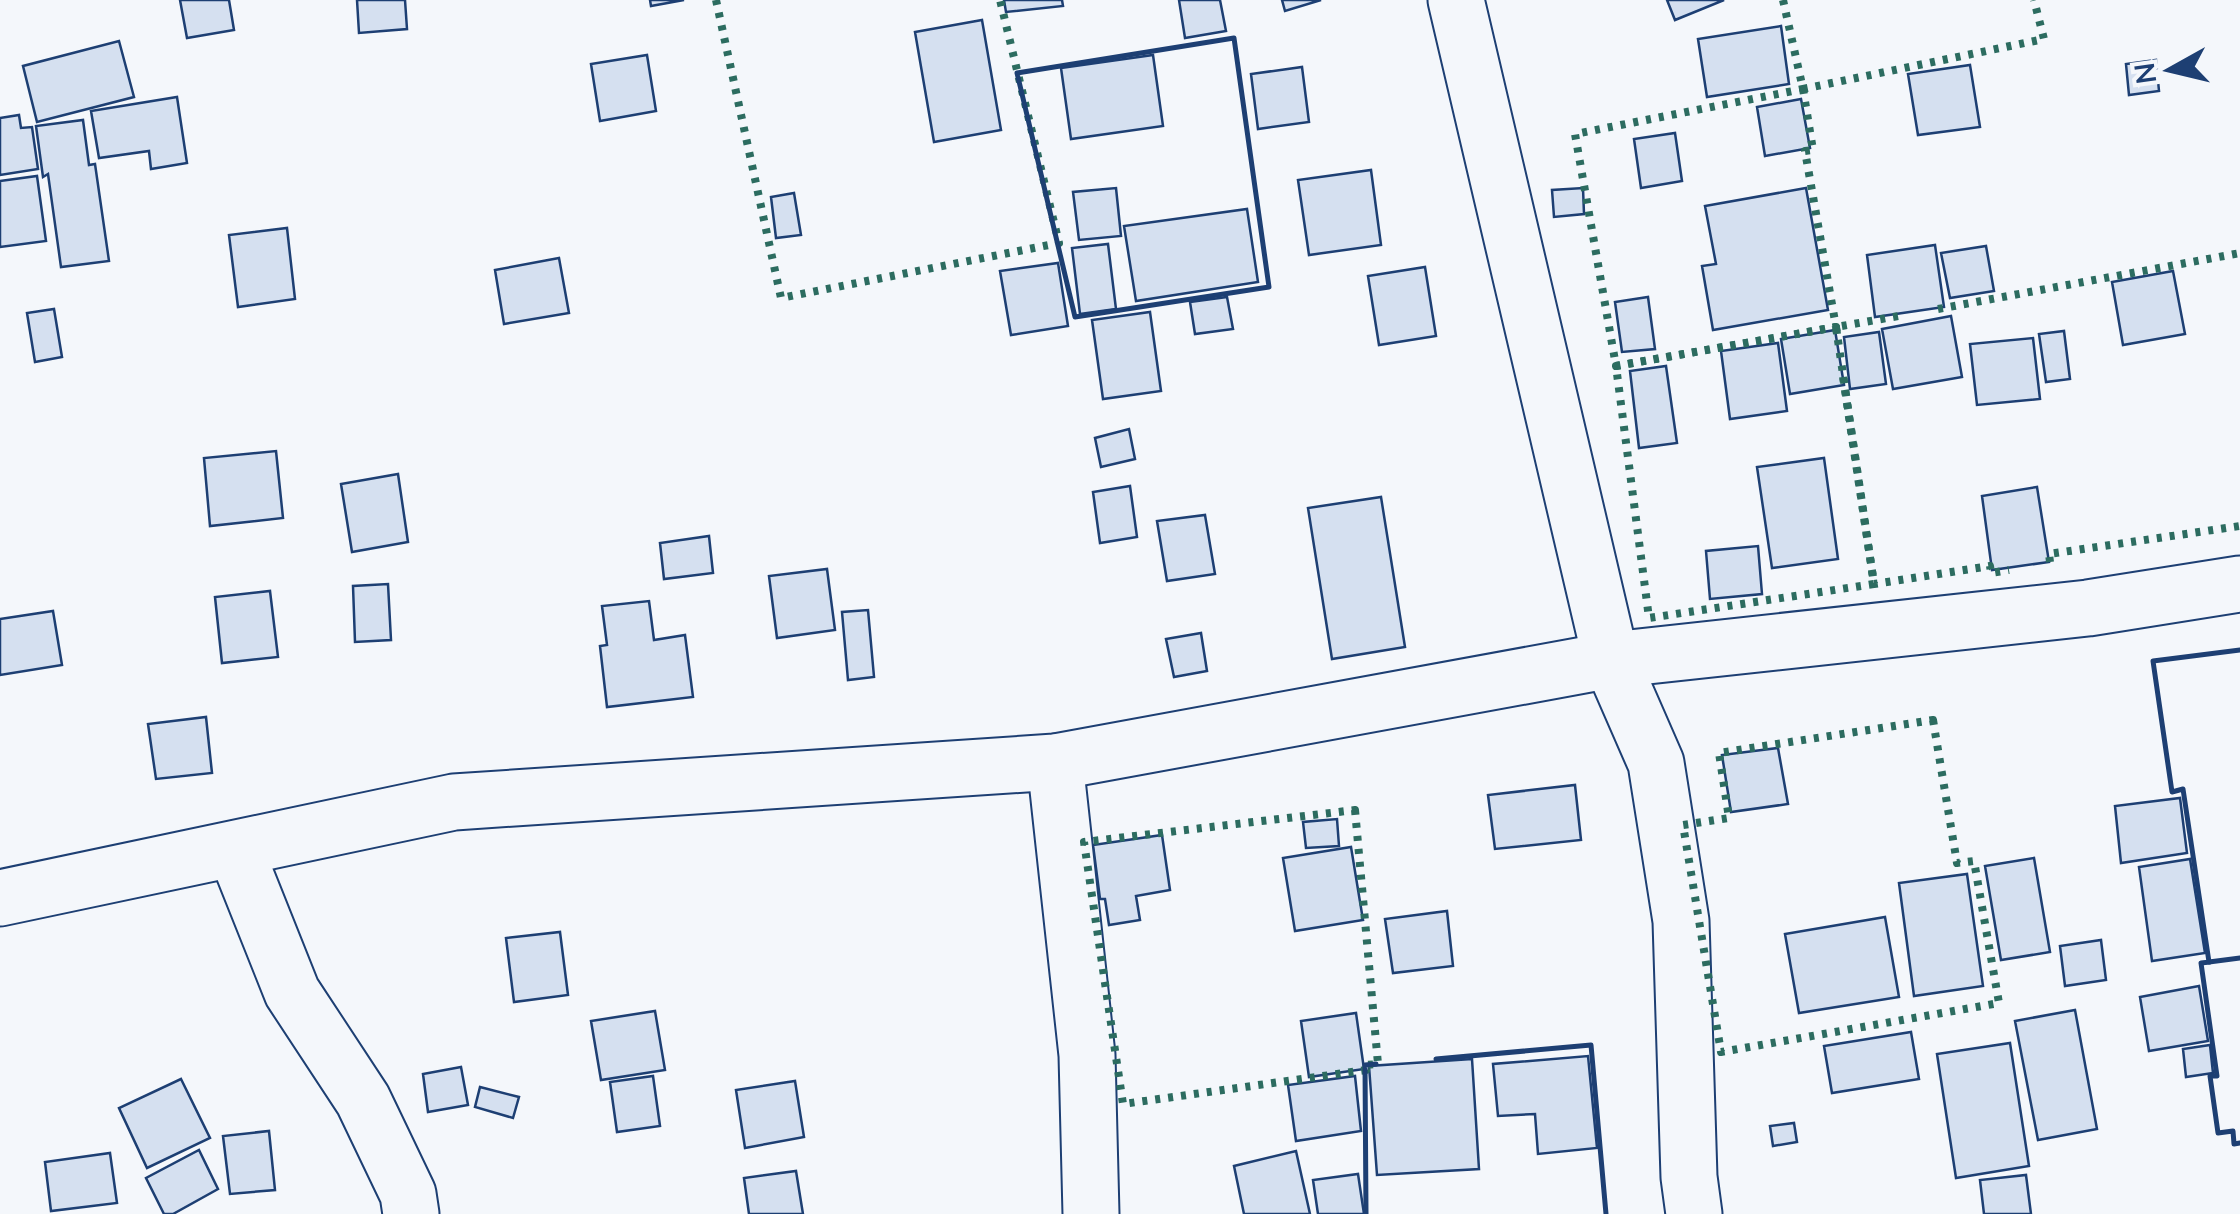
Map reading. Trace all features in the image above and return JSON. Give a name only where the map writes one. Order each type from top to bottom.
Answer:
[{"type":"street","points":[[1456,0],[1611,660],[1656,764],[1681,920],[1689,1177],[1694,1214]]},
{"type":"street","points":[[0,898],[454,802],[1055,762],[1611,660],[2088,608],[2240,584]]},
{"type":"street","points":[[1055,762],[1087,1055],[1091,1214]]},
{"type":"street","points":[[235,848],[292,992],[364,1100],[408,1194],[410,1214]]},
{"type":"building","points":[[180,0],[229,0],[234,30],[187,38]]},
{"type":"building","points":[[357,0],[405,0],[407,29],[359,33]]},
{"type":"building","points":[[650,0],[684,0],[651,6]]},
{"type":"building","points":[[1004,0],[1062,0],[1063,6],[1006,12]]},
{"type":"building","points":[[1179,0],[1220,0],[1226,31],[1185,38]]},
{"type":"building","points":[[1282,0],[1321,0],[1285,11]]},
{"type":"building","points":[[1667,0],[1724,0],[1675,20]]},
{"type":"building","points":[[982,20],[1001,130],[934,142],[915,32]]},
{"type":"building","points":[[1781,26],[1789,84],[1707,97],[1698,39]]},
{"type":"building","points":[[119,41],[134,97],[37,122],[23,66]]},
{"type":"building","points":[[647,55],[656,111],[600,121],[591,64]]},
{"type":"building","points":[[1153,55],[1163,126],[1071,139],[1061,68]]},
{"type":"building","points":[[2156,60],[2159,91],[2129,95],[2126,64]]},
{"type":"building","points":[[1970,65],[1980,127],[1918,135],[1908,74]]},
{"type":"building","points":[[1302,67],[1309,122],[1258,129],[1251,74]]},
{"type":"building","points":[[177,97],[187,163],[151,169],[149,151],[99,158],[91,111]]},
{"type":"building","points":[[1801,99],[1810,148],[1765,156],[1757,107]]},
{"type":"building","points":[[19,115],[21,128],[32,127],[38,169],[0,175],[0,118]]},
{"type":"building","points":[[83,120],[89,165],[95,164],[109,261],[61,267],[48,174],[43,177],[36,126]]},
{"type":"building","points":[[1675,133],[1682,181],[1641,188],[1634,139]]},
{"type":"building","points":[[1371,170],[1381,245],[1309,255],[1298,180]]},
{"type":"building","points":[[37,176],[46,241],[0,247],[0,181]]},
{"type":"building","points":[[1116,188],[1121,236],[1079,240],[1073,192]]},
{"type":"building","points":[[1583,188],[1584,214],[1554,217],[1552,190]]},
{"type":"building","points":[[1806,188],[1828,310],[1713,330],[1702,266],[1716,264],[1705,206]]},
{"type":"building","points":[[794,193],[801,235],[776,238],[771,197]]},
{"type":"building","points":[[1247,209],[1258,282],[1136,301],[1124,226]]},
{"type":"building","points":[[287,228],[295,299],[238,307],[229,235]]},
{"type":"building","points":[[1108,244],[1116,309],[1080,314],[1072,248]]},
{"type":"building","points":[[1935,245],[1944,307],[1875,317],[1867,255]]},
{"type":"building","points":[[1986,246],[1994,291],[1950,298],[1941,253]]},
{"type":"building","points":[[559,258],[569,313],[504,324],[495,270]]},
{"type":"building","points":[[1058,263],[1068,326],[1011,335],[1000,271]]},
{"type":"building","points":[[1425,267],[1436,336],[1379,345],[1368,276]]},
{"type":"building","points":[[2173,271],[2185,334],[2123,345],[2112,282]]},
{"type":"building","points":[[1227,297],[1233,329],[1195,334],[1190,302]]},
{"type":"building","points":[[1648,297],[1655,349],[1622,352],[1615,302]]},
{"type":"building","points":[[54,309],[62,357],[35,362],[27,313]]},
{"type":"building","points":[[1150,312],[1161,391],[1103,399],[1092,320]]},
{"type":"building","points":[[1951,316],[1962,377],[1893,389],[1882,329]]},
{"type":"building","points":[[1835,330],[1844,385],[1790,394],[1781,339]]},
{"type":"building","points":[[2064,331],[2070,379],[2046,382],[2039,334]]},
{"type":"building","points":[[1879,332],[1886,384],[1850,389],[1844,337]]},
{"type":"building","points":[[2033,338],[2040,399],[1977,405],[1970,344]]},
{"type":"building","points":[[1778,343],[1787,411],[1730,419],[1721,351]]},
{"type":"building","points":[[1666,366],[1677,443],[1639,448],[1630,371]]},
{"type":"building","points":[[1129,429],[1135,459],[1101,467],[1095,438]]},
{"type":"building","points":[[276,451],[283,518],[210,526],[204,458]]},
{"type":"building","points":[[1824,458],[1838,559],[1772,568],[1757,467]]},
{"type":"building","points":[[398,474],[408,542],[352,552],[341,484]]},
{"type":"building","points":[[1130,486],[1137,537],[1100,543],[1093,492]]},
{"type":"building","points":[[2037,487],[2049,562],[1992,570],[1982,496]]},
{"type":"building","points":[[1381,497],[1405,647],[1332,659],[1308,508]]},
{"type":"building","points":[[1205,515],[1215,574],[1167,581],[1157,521]]},
{"type":"building","points":[[709,536],[713,573],[664,579],[660,543]]},
{"type":"building","points":[[1758,546],[1762,594],[1710,599],[1706,551]]},
{"type":"building","points":[[827,569],[835,630],[777,638],[769,576]]},
{"type":"building","points":[[388,584],[391,640],[355,642],[353,586]]},
{"type":"building","points":[[270,591],[278,657],[222,663],[215,597]]},
{"type":"building","points":[[649,601],[654,640],[685,635],[693,697],[607,707],[600,646],[607,645],[602,606]]},
{"type":"building","points":[[868,610],[874,677],[848,680],[842,612]]},
{"type":"building","points":[[53,611],[62,665],[0,675],[0,619]]},
{"type":"building","points":[[1201,633],[1207,671],[1174,677],[1166,639]]},
{"type":"building","points":[[206,717],[212,773],[156,779],[148,724]]},
{"type":"building","points":[[1778,748],[1788,804],[1731,812],[1722,755]]},
{"type":"building","points":[[1575,785],[1581,840],[1495,849],[1488,795]]},
{"type":"building","points":[[2180,798],[2187,853],[2121,863],[2115,806]]},
{"type":"building","points":[[1337,819],[1339,846],[1306,848],[1303,822]]},
{"type":"building","points":[[1162,835],[1170,890],[1136,896],[1140,920],[1109,925],[1105,899],[1100,899],[1093,845]]},
{"type":"building","points":[[1351,847],[1363,920],[1295,931],[1283,858]]},
{"type":"building","points":[[2034,858],[2050,952],[2001,960],[1985,866]]},
{"type":"building","points":[[2190,859],[2205,953],[2152,961],[2139,867]]},
{"type":"building","points":[[1967,874],[1983,986],[1914,996],[1899,883]]},
{"type":"building","points":[[1447,911],[1453,966],[1393,973],[1385,919]]},
{"type":"building","points":[[1885,917],[1899,997],[1799,1013],[1785,934]]},
{"type":"building","points":[[560,932],[568,995],[514,1002],[506,938]]},
{"type":"building","points":[[2101,940],[2106,980],[2065,986],[2060,946]]},
{"type":"building","points":[[2199,986],[2208,1041],[2149,1051],[2140,997]]},
{"type":"building","points":[[2075,1010],[2097,1129],[2038,1140],[2015,1021]]},
{"type":"building","points":[[655,1011],[665,1070],[601,1080],[591,1021]]},
{"type":"building","points":[[1356,1013],[1364,1069],[1309,1077],[1301,1021]]},
{"type":"building","points":[[1911,1032],[1919,1079],[1832,1093],[1824,1046]]},
{"type":"building","points":[[2010,1043],[2029,1166],[1956,1178],[1937,1054]]},
{"type":"building","points":[[2210,1045],[2213,1073],[2186,1077],[2183,1049]]},
{"type":"building","points":[[1588,1056],[1597,1148],[1538,1154],[1535,1114],[1498,1116],[1493,1064]]},
{"type":"building","points":[[1472,1059],[1479,1169],[1377,1175],[1369,1066]]},
{"type":"building","points":[[461,1067],[468,1105],[428,1112],[423,1074]]},
{"type":"building","points":[[653,1076],[660,1126],[617,1132],[610,1082]]},
{"type":"building","points":[[1355,1076],[1361,1131],[1296,1141],[1288,1085]]},
{"type":"building","points":[[181,1079],[210,1138],[147,1168],[119,1108]]},
{"type":"building","points":[[795,1081],[804,1137],[745,1148],[736,1090]]},
{"type":"building","points":[[480,1087],[519,1097],[513,1118],[475,1107]]},
{"type":"building","points":[[1794,1123],[1797,1142],[1773,1146],[1770,1126]]},
{"type":"building","points":[[269,1131],[275,1190],[230,1194],[223,1136]]},
{"type":"building","points":[[199,1150],[218,1189],[173,1214],[164,1214],[146,1178]]},
{"type":"building","points":[[1296,1151],[1310,1214],[1244,1214],[1234,1166]]},
{"type":"building","points":[[110,1153],[117,1203],[51,1211],[45,1162]]},
{"type":"building","points":[[796,1171],[803,1214],[749,1214],[744,1178]]},
{"type":"building","points":[[1358,1174],[1364,1214],[1318,1214],[1313,1180]]},
{"type":"building","points":[[2026,1175],[2031,1214],[1984,1214],[1980,1180]]},
{"type":"hedge","points":[[716,0],[781,298],[1059,243],[1000,0]]},
{"type":"hedge","points":[[1783,0],[1803,89],[2044,39],[2034,0]]},
{"type":"hedge","points":[[1803,89],[1813,150],[1805,151],[1836,327],[1616,366],[1575,134],[1803,89]]},
{"type":"hedge","points":[[1938,309],[2240,253]]},
{"type":"hedge","points":[[1837,334],[1836,327],[1899,316]]},
{"type":"hedge","points":[[1836,327],[1874,584],[1649,618],[1616,366],[1836,327]]},
{"type":"hedge","points":[[1843,377],[1874,584],[1990,566],[1991,573],[2009,570]]},
{"type":"hedge","points":[[2050,562],[2049,554],[2240,526]]},
{"type":"hedge","points":[[1933,720],[1957,863],[1974,861],[1999,1003],[1721,1052],[1683,825],[1729,818],[1719,753],[1933,720]]},
{"type":"hedge","points":[[1355,810],[1378,1064],[1365,1065],[1366,1070],[1123,1104],[1084,842],[1355,810]]},
{"type":"wall","points":[[1234,38],[1269,287],[1075,317],[1017,73],[1234,38]]},
{"type":"wall","points":[[2240,650],[2153,661],[2172,792],[2183,789],[2209,962],[2240,958]]},
{"type":"wall","points":[[2210,962],[2201,963],[2217,1076],[2210,1076],[2218,1133],[2233,1131],[2234,1144],[2240,1143]]},
{"type":"wall","points":[[1436,1059],[1591,1045],[1606,1214]]},
{"type":"wall","points":[[1366,1214],[1365,1065],[1376,1064]]}]
